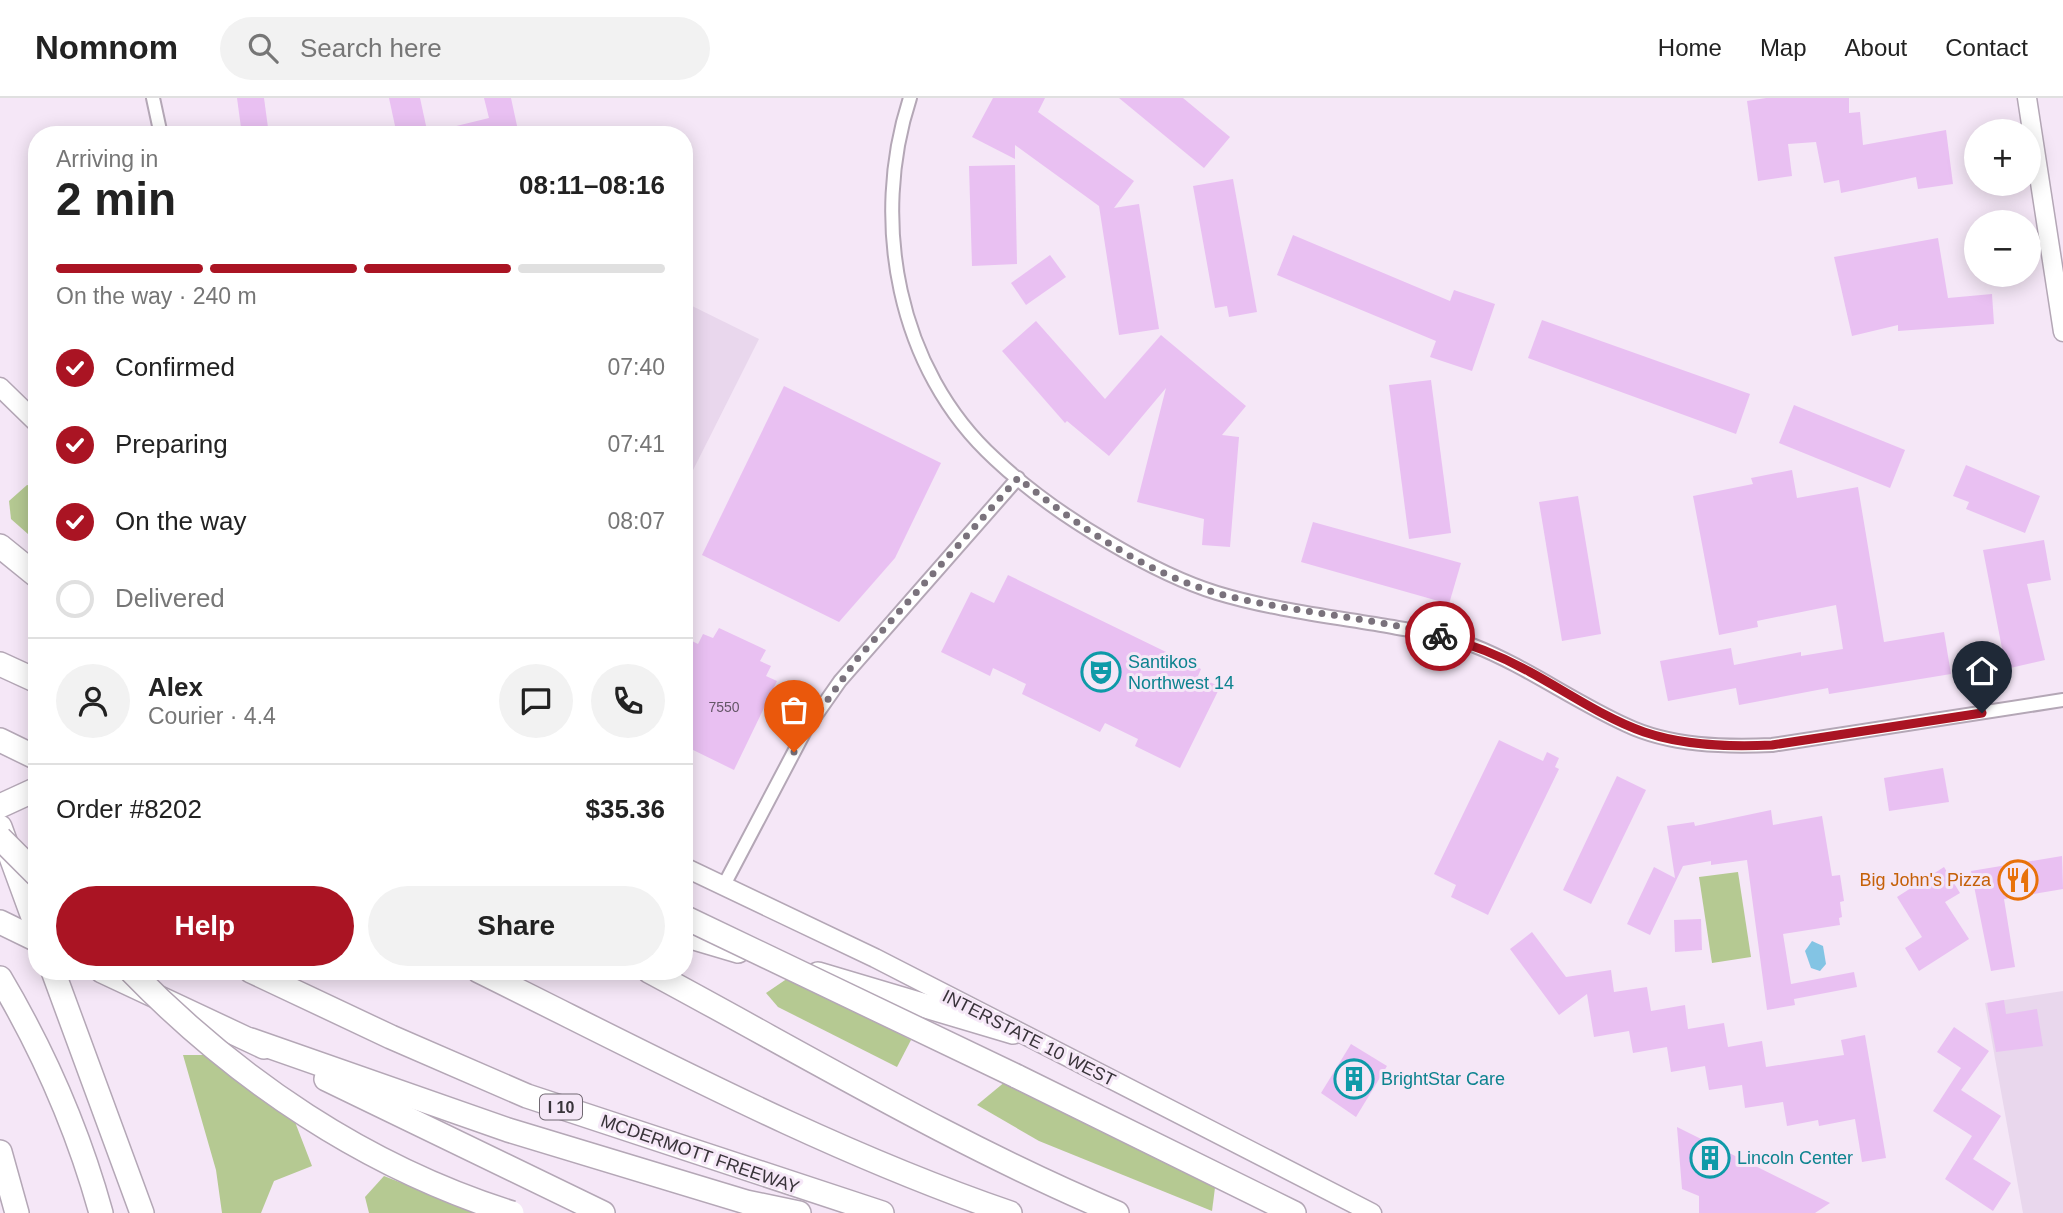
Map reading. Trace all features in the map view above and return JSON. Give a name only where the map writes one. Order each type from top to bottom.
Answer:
[{"type":"highway","points":[[0,546],[28,569]]},
{"type":"highway","points":[[0,664],[28,677]]},
{"type":"highway","points":[[0,740],[28,754]]},
{"type":"highway","points":[[0,806],[28,793]]},
{"type":"highway","points":[[0,827],[28,903]]},
{"type":"highway","points":[[0,838],[28,866]]},
{"type":"highway","points":[[0,848],[28,862]]},
{"type":"highway","points":[[693,921],[1294,1213]]},
{"type":"highway","points":[[0,922],[28,936]]},
{"type":"highway","points":[[693,938],[1013,1032]]},
{"type":"highway","points":[[0,978],[44,1058],[67,1109],[101,1213]]},
{"type":"highway","points":[[55,980],[142,1213]]},
{"type":"highway","points":[[121,980],[251,1040],[412,1123],[507,1165],[603,1213]]},
{"type":"highway","points":[[140,980],[174,1015],[211,1046],[301,1113],[359,1148],[408,1172],[512,1213]]},
{"type":"highway","name":"MCDERMOTT FREEWAY","points":[[270,980],[391,1037],[527,1096],[882,1213]]},
{"type":"highway","points":[[498,980],[802,1128],[897,1170],[1010,1213]]},
{"type":"highway","points":[[665,980],[939,1130],[1059,1189],[1117,1213]]},
{"type":"highway","points":[[76,1036],[125,1213]]},
{"type":"highway","points":[[251,1040],[508,1130],[746,1202],[799,1213]]},
{"type":"highway","points":[[0,1152],[18,1213]]},
{"type":"main road","points":[[2027,98],[2063,332]]},
{"type":"main road","points":[[0,387],[28,415]]},
{"type":"main road","name":"INTERSTATE 10 WEST","points":[[693,871],[875,958],[1013,1032],[1101,1073],[1372,1213]]},
{"type":"street","points":[[153,98],[158,126]]},
{"type":"street","points":[[910,98],[896,154],[892,191],[893,240],[902,300],[914,335],[947,400],[993,458],[1018,478],[1094,534],[1185,582],[1258,603],[1434,634],[1471,645],[1528,670],[1626,725],[1678,740],[1738,746],[1782,744],[2063,700]]},
{"type":"street","points":[[724,885],[805,731],[840,681],[1018,478]]},
{"type":"shaded area","points":[[693,306],[759,339],[693,470]]},
{"type":"shaded area","points":[[2063,991],[2063,1213],[2023,1213],[1985,1003]]},
{"type":"green space","points":[[28,485],[28,534],[11,519],[9,501]]},
{"type":"green space","points":[[1738,872],[1751,957],[1712,963],[1699,877]]},
{"type":"green space","points":[[791,976],[911,1040],[897,1067],[778,1007],[766,993]]},
{"type":"green space","points":[[183,1055],[208,1055],[295,1122],[312,1166],[274,1181],[261,1213],[222,1213],[216,1170]]},
{"type":"green space","points":[[1006,1081],[1216,1180],[1212,1211],[1039,1141],[977,1105]]},
{"type":"green space","points":[[384,1176],[478,1213],[369,1213],[365,1197]]},
{"type":"water","points":[[1812,941],[1823,946],[1826,964],[1820,971],[1811,968],[1805,951]]},
{"type":"building","points":[[237,98],[264,98],[268,126],[241,126]]},
{"type":"building","points":[[389,98],[420,98],[426,126],[395,126]]},
{"type":"building","points":[[484,98],[511,98],[517,126],[456,126],[489,118]]},
{"type":"building","points":[[993,98],[1045,98],[1038,112],[1134,181],[1114,208],[1139,204],[1159,329],[1119,335],[1099,206],[1015,145],[1015,159],[972,137]]},
{"type":"building","points":[[1119,98],[1183,98],[1230,137],[1204,168]]},
{"type":"building","points":[[1766,98],[1849,98],[1849,113],[1860,112],[1863,145],[1946,130],[1953,184],[1918,189],[1916,177],[1841,193],[1839,180],[1824,183],[1816,142],[1788,144],[1792,176],[1758,181],[1747,101]]},
{"type":"building","points":[[1015,165],[1017,264],[972,266],[969,166]]},
{"type":"building","points":[[1233,179],[1257,312],[1229,317],[1227,306],[1215,308],[1193,186]]},
{"type":"building","points":[[1293,235],[1450,301],[1454,290],[1495,304],[1472,371],[1430,357],[1436,341],[1277,275]]},
{"type":"building","points":[[1938,238],[1948,298],[1992,294],[1994,324],[1898,331],[1898,325],[1852,336],[1834,257]]},
{"type":"building","points":[[1050,255],[1066,277],[1026,305],[1011,283]]},
{"type":"building","points":[[1542,320],[1750,394],[1736,434],[1528,358]]},
{"type":"building","points":[[1036,321],[1105,399],[1161,335],[1246,406],[1222,435],[1239,437],[1230,547],[1202,545],[1204,519],[1137,502],[1166,388],[1109,456],[1067,421],[1065,423],[1002,351]]},
{"type":"building","points":[[1431,380],[1451,533],[1409,539],[1389,385]]},
{"type":"building","points":[[784,386],[941,463],[895,558],[839,622],[702,555]]},
{"type":"building","points":[[1794,405],[1905,450],[1890,488],[1779,443]]},
{"type":"building","points":[[1966,465],[2040,496],[2025,533],[1966,509],[1969,502],[1953,496]]},
{"type":"building","points":[[1792,470],[1797,498],[1858,487],[1884,642],[1944,632],[1951,674],[1829,694],[1828,688],[1739,705],[1736,688],[1668,701],[1660,661],[1731,648],[1734,665],[1801,652],[1801,656],[1843,649],[1836,605],[1757,621],[1758,627],[1719,635],[1693,496],[1753,484],[1751,478]]},
{"type":"building","points":[[1578,496],[1601,634],[1562,641],[1539,502]]},
{"type":"building","points":[[1313,522],[1461,563],[1449,604],[1301,562]]},
{"type":"building","points":[[2044,540],[2051,580],[2027,584],[2045,660],[2006,669],[1983,550]]},
{"type":"building","name":"Santikos Northwest 14","points":[[1008,575],[1201,669],[1198,676],[1220,687],[1180,768],[1135,746],[1138,739],[1105,723],[1100,732],[1022,694],[1026,684],[993,668],[990,676],[941,652],[971,592],[994,603]]},
{"type":"building","points":[[719,628],[766,650],[760,661],[771,666],[766,676],[777,681],[734,770],[693,750],[693,642],[698,644],[703,634],[713,638]]},
{"type":"building","points":[[1499,740],[1543,761],[1547,752],[1559,758],[1555,767],[1559,769],[1488,915],[1451,897],[1456,885],[1434,874]]},
{"type":"building","points":[[1943,768],[1949,802],[1889,811],[1884,778]]},
{"type":"building","points":[[1617,776],[1646,790],[1591,904],[1563,890]]},
{"type":"building","points":[[1771,810],[1773,825],[1822,816],[1832,876],[1840,875],[1844,901],[1840,902],[1840,925],[1783,934],[1791,984],[1854,972],[1857,987],[1794,999],[1795,1005],[1767,1010],[1747,860],[1711,865],[1711,861],[1683,866],[1650,935],[1627,924],[1654,867],[1675,878],[1667,826],[1694,822],[1695,826]]},
{"type":"building","name":"Big John's Pizza","points":[[2062,856],[2063,889],[2004,899],[2015,967],[1991,971],[1971,871]]},
{"type":"building","points":[[1944,867],[1960,893],[1945,902],[1969,939],[1919,971],[1905,948],[1922,937],[1897,897]]},
{"type":"building","points":[[1701,919],[1702,950],[1675,952],[1674,920]]},
{"type":"building","points":[[1532,932],[1566,977],[1611,970],[1614,992],[1647,987],[1651,1011],[1685,1005],[1688,1029],[1724,1023],[1728,1047],[1762,1041],[1766,1067],[1844,1055],[1841,1040],[1865,1035],[1886,1158],[1862,1162],[1855,1119],[1819,1126],[1818,1120],[1787,1126],[1783,1102],[1745,1108],[1742,1085],[1709,1090],[1705,1066],[1671,1072],[1667,1047],[1633,1053],[1629,1031],[1594,1037],[1587,994],[1559,1015],[1510,949]]},
{"type":"building","points":[[2004,1000],[2006,1014],[2037,1009],[2043,1046],[1996,1052],[1987,1003]]},
{"type":"building","points":[[1954,1027],[1989,1051],[1961,1090],[2001,1116],[1973,1159],[2011,1183],[1993,1211],[1945,1179],[1972,1136],[1933,1111],[1961,1068],[1937,1052]]},
{"type":"building","name":"BrightStar Care","points":[[1351,1044],[1387,1066],[1356,1117],[1321,1093]]},
{"type":"building","name":"Lincoln Center","points":[[1677,1127],[1830,1203],[1815,1213],[1699,1213],[1699,1196],[1682,1189]]},
{"type":"way so far","points":[[794,752],[805,731],[858,658],[1018,478],[1094,534],[1153,568],[1185,582],[1258,603],[1440,636]]},
{"type":"place","name":"Santikos Northwest 14","points":[[1101,672]]},
{"type":"place","name":"Big John's Pizza","points":[[2018,880]]},
{"type":"place","name":"BrightStar Care","points":[[1354,1079]]},
{"type":"place","name":"Lincoln Center","points":[[1710,1158]]},
{"type":"route","points":[[1440,636],[1471,645],[1528,670],[1626,725],[1647,733],[1705,744],[1772,745],[1982,713]]}]
